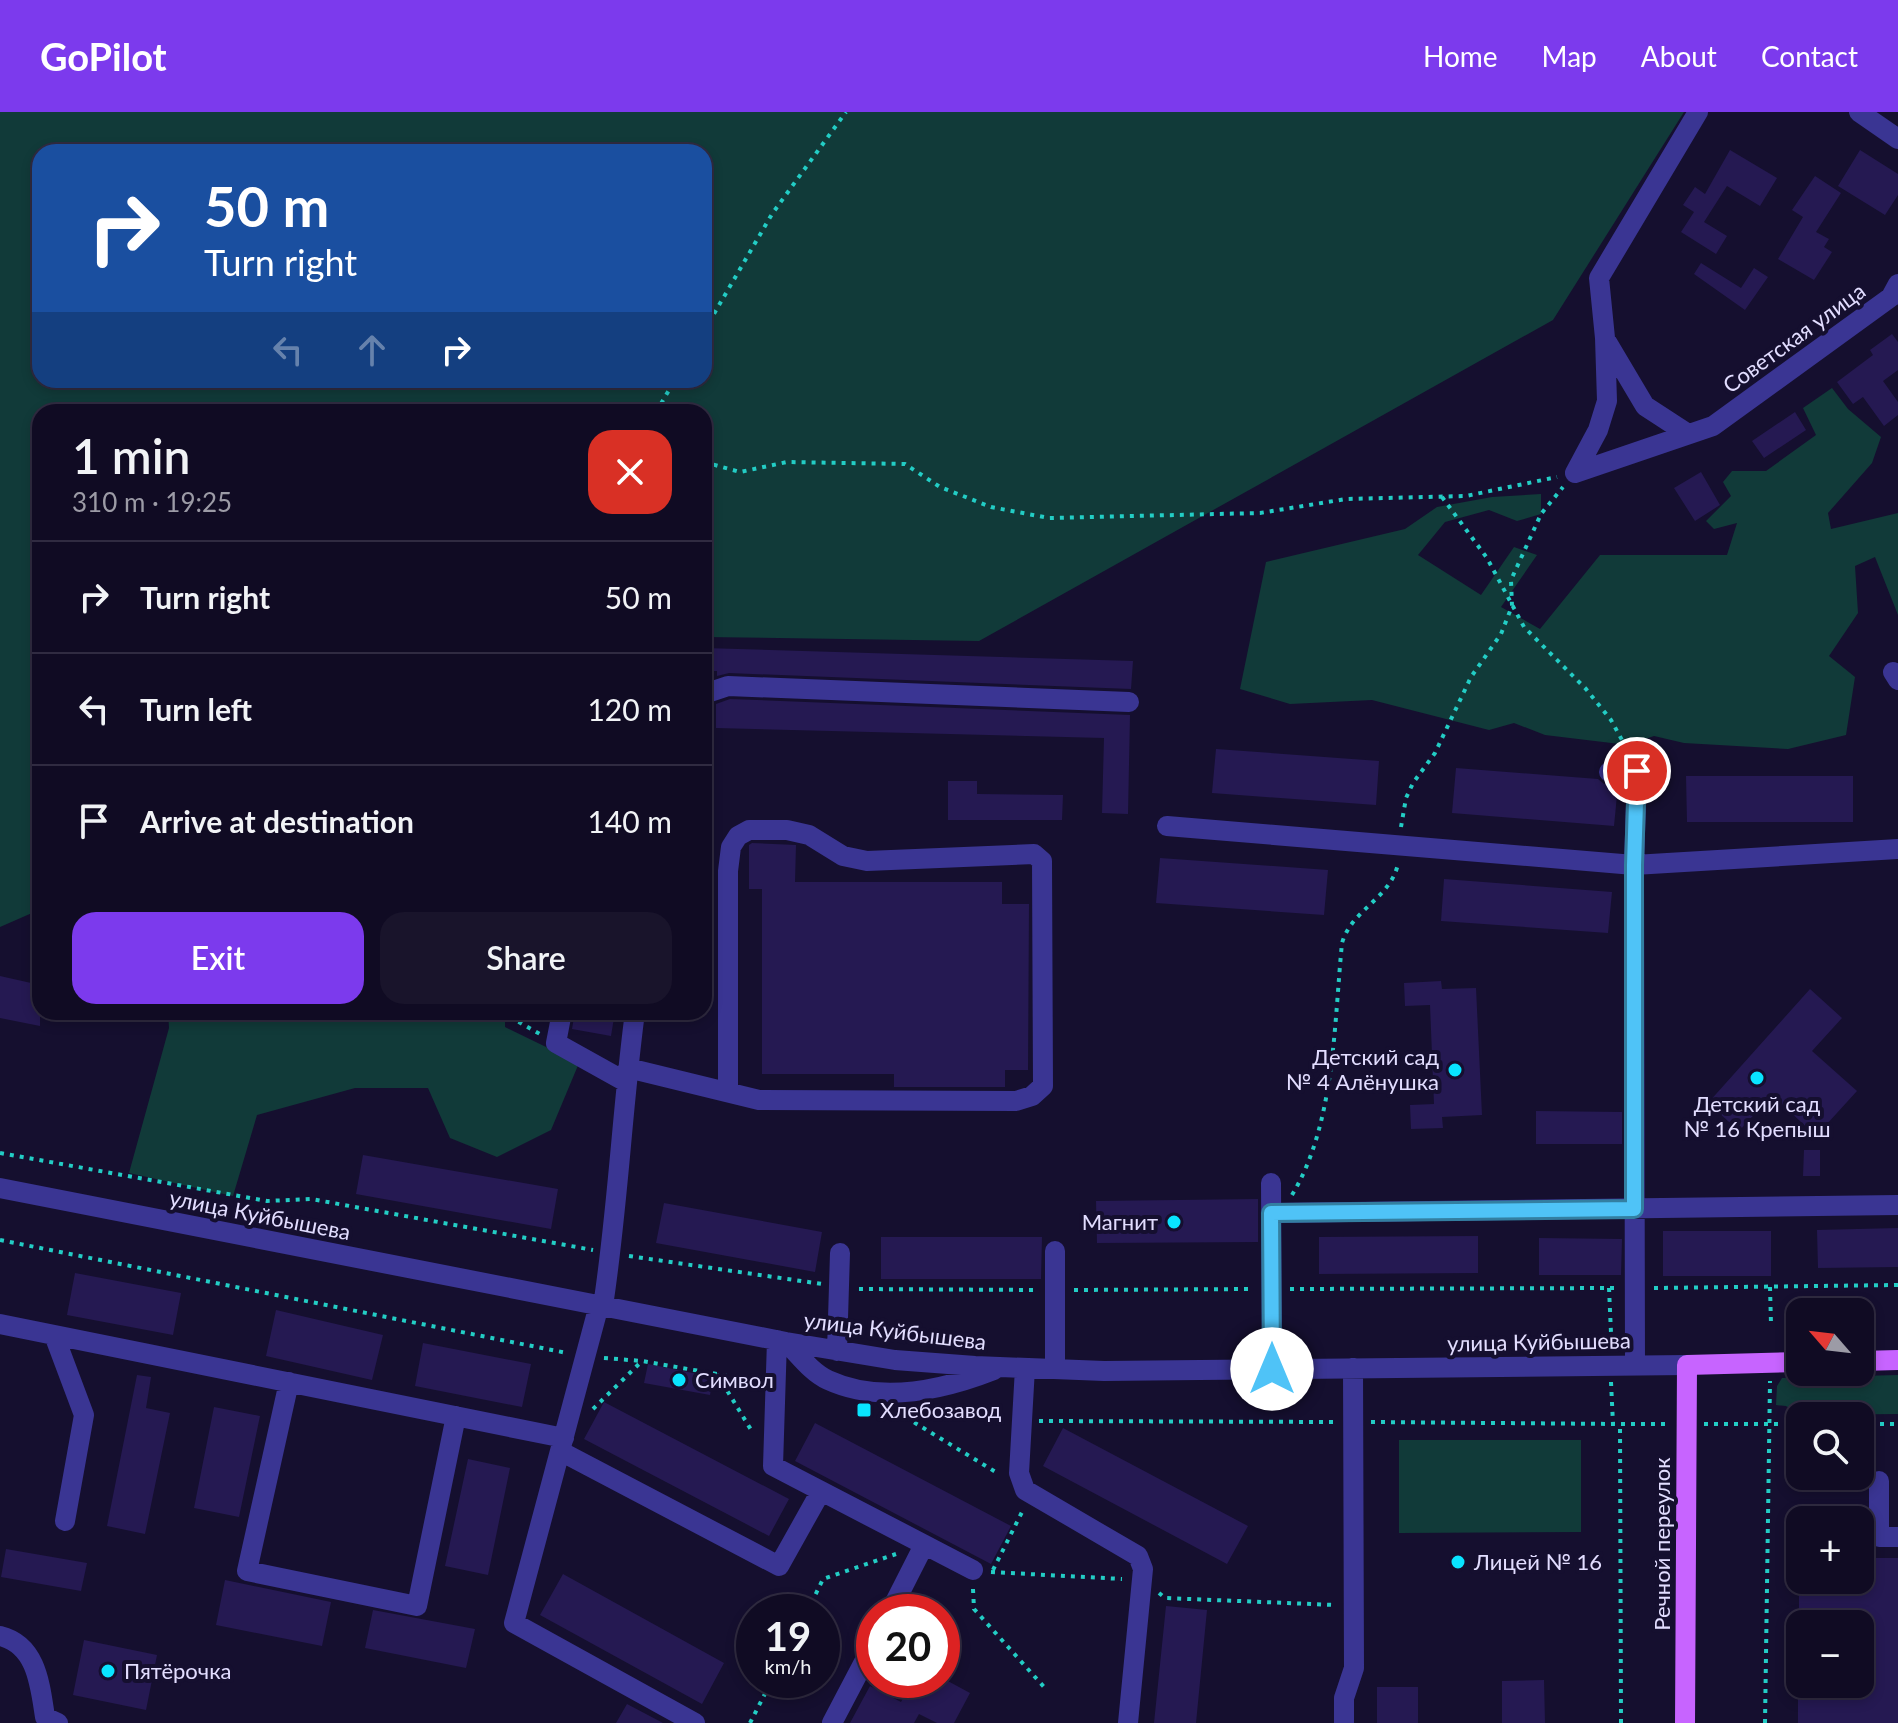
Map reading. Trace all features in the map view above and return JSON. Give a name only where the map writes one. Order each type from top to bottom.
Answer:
[{"type":"main road","points":[[1874,1361],[1898,1360]]},
{"type":"main road","name":"улица Куйбышева","points":[[1687,1365],[1786,1362]]},
{"type":"main road","name":"Речной переулок","points":[[1685,1723],[1687,1365]]},
{"type":"street","points":[[1575,473],[1598,430],[1607,401],[1599,278],[1698,112]]},
{"type":"street","points":[[1859,112],[1898,139]]},
{"type":"street","name":"Советская улица","points":[[1575,473],[1713,426],[1891,297],[1898,284]]},
{"type":"street","points":[[1605,338],[1645,406],[1688,434]]},
{"type":"street","points":[[712,691],[728,686],[1129,702]]},
{"type":"street","points":[[1609,772],[1637,771],[1634,865],[1635,1365]]},
{"type":"street","points":[[1167,826],[1634,865],[1898,849]]},
{"type":"street","points":[[560,1020],[556,1043],[627,1075],[759,1100],[1016,1101],[1032,1096],[1043,1086],[1042,861],[1034,854],[867,861],[843,856],[809,835],[787,830],[749,830],[738,836],[731,847],[728,871],[728,1092]]},
{"type":"street","points":[[634,1020],[611,1253],[601,1306],[514,1623],[695,1723]]},
{"type":"street","points":[[1271,1183],[1272,1369]]},
{"type":"street","name":"улица Куйбышева","points":[[0,1188],[782,1341],[895,1360],[1055,1369],[1687,1365]]},
{"type":"street","points":[[1271,1213],[1898,1205]]},
{"type":"street","points":[[1055,1251],[1055,1369]]},
{"type":"street","points":[[837,1351],[840,1253]]},
{"type":"street","points":[[0,1324],[456,1416],[562,1444],[779,1566],[821,1491]]},
{"type":"street","points":[[54,1335],[84,1415],[65,1521]]},
{"type":"street","points":[[782,1341],[827,1380],[869,1393],[903,1392],[962,1383],[1001,1367]]},
{"type":"street","points":[[782,1341],[773,1466],[924,1545],[983,1571]]},
{"type":"street","points":[[1025,1368],[1019,1473],[1028,1491],[1138,1556],[1143,1569],[1128,1723]]},
{"type":"street","points":[[1344,1723],[1344,1698],[1354,1668],[1353,1368]]},
{"type":"street","points":[[289,1382],[247,1571],[417,1606],[456,1416]]},
{"type":"street","points":[[1879,1481],[1879,1537],[1898,1537]]},
{"type":"street","points":[[899,1594],[924,1545]]},
{"type":"street","points":[[0,1636],[28,1652],[40,1680],[45,1717],[58,1723]]},
{"type":"street","points":[[832,1723],[856,1677]]},
{"type":"path","points":[[712,317],[772,214],[846,112]]},
{"type":"path","points":[[712,464],[740,472],[787,462],[905,464],[940,487],[991,507],[1049,518],[1260,513],[1346,499],[1466,496],[1575,473]]},
{"type":"path","points":[[1442,497],[1487,558],[1524,627],[1586,689],[1611,720],[1637,771]]},
{"type":"path","points":[[515,1020],[556,1043]]},
{"type":"path","points":[[0,1153],[267,1201],[311,1199],[611,1253],[864,1290],[1898,1285]]},
{"type":"path","points":[[1770,1287],[1771,1324]]},
{"type":"path","points":[[1609,1288],[1611,1333]]},
{"type":"path","points":[[562,1444],[642,1361]]},
{"type":"path","points":[[717,1374],[773,1466]]},
{"type":"path","points":[[1765,1723],[1771,1379]]},
{"type":"path","points":[[1611,1382],[1613,1424]]},
{"type":"path","points":[[885,1404],[1028,1491],[983,1571],[974,1609],[1044,1687]]},
{"type":"path","points":[[1621,1723],[1620,1424],[1786,1424]]},
{"type":"path","points":[[1874,1424],[1898,1424]]},
{"type":"path","points":[[816,1594],[823,1579],[924,1545]]},
{"type":"path","points":[[983,1571],[1142,1581],[1165,1598],[1354,1606]]},
{"type":"path","points":[[750,1723],[763,1698]]},
{"type":"green space","points":[[0,112],[1684,112],[1553,320],[979,641],[712,637],[712,404],[32,404],[32,913],[0,927]]},
{"type":"green space","points":[[1832,388],[1848,409],[1881,437],[1872,463],[1828,513],[1831,529],[1898,513],[1898,615],[1875,557],[1855,566],[1858,613],[1829,656],[1855,677],[1846,735],[1788,749],[1684,743],[1654,736],[1628,745],[1545,735],[1514,723],[1489,730],[1372,700],[1290,704],[1240,689],[1266,562],[1405,529],[1437,507],[1492,497],[1541,494],[1541,514],[1517,521],[1489,510],[1445,522],[1418,555],[1481,595],[1514,547],[1537,555],[1501,607],[1540,629],[1600,555],[1727,555],[1737,523],[1714,529],[1706,521],[1731,496],[1723,482],[1732,471],[1766,471],[1816,435],[1803,408]]},
{"type":"green space","points":[[168,1020],[505,1020],[505,1027],[579,1063],[551,1130],[497,1157],[450,1138],[428,1088],[355,1088],[257,1115],[233,1196],[129,1173],[169,1028]]},
{"type":"green space","points":[[1898,1375],[1898,1414],[1874,1414],[1874,1402],[1786,1402],[1786,1406],[1776,1405],[1777,1386],[1782,1378],[1786,1378],[1786,1386],[1874,1386],[1874,1376]]},
{"type":"green space","points":[[1399,1440],[1581,1440],[1581,1532],[1399,1533]]},
{"type":"building","points":[[1730,150],[1777,178],[1760,206],[1727,186],[1704,222],[1727,236],[1716,254],[1681,232],[1694,212],[1683,205],[1695,187],[1705,194]]},
{"type":"building","points":[[1860,150],[1898,174],[1898,195],[1885,215],[1838,186]]},
{"type":"building","points":[[1815,176],[1841,193],[1816,232],[1829,239],[1824,247],[1832,252],[1814,280],[1778,259],[1803,217],[1792,210]]},
{"type":"building","points":[[1701,263],[1741,288],[1754,268],[1768,277],[1745,310],[1694,274]]},
{"type":"building","points":[[1892,334],[1898,342],[1898,370],[1883,381],[1898,402],[1898,415],[1884,426],[1863,397],[1853,404],[1837,382],[1873,355],[1870,350]]},
{"type":"building","points":[[1795,412],[1806,430],[1764,458],[1752,441]]},
{"type":"building","points":[[1701,472],[1720,505],[1695,521],[1674,488]]},
{"type":"building","points":[[712,648],[1133,661],[1131,689],[729,673],[717,676],[717,671],[712,671]]},
{"type":"building","points":[[730,699],[1130,715],[1128,814],[1102,813],[1104,738],[716,728],[716,704]]},
{"type":"building","points":[[1216,749],[1379,761],[1376,805],[1212,793]]},
{"type":"building","points":[[1456,768],[1598,779],[1604,784],[1618,785],[1614,826],[1452,813]]},
{"type":"building","points":[[1686,776],[1853,776],[1853,822],[1687,822]]},
{"type":"building","points":[[948,781],[977,781],[977,794],[1063,795],[1062,820],[948,820]]},
{"type":"building","points":[[749,845],[796,845],[795,882],[1002,882],[1002,904],[1029,904],[1028,1070],[1005,1070],[1005,1087],[894,1087],[894,1074],[762,1074],[762,889],[749,889]]},
{"type":"building","points":[[1160,858],[1328,870],[1324,915],[1156,903]]},
{"type":"building","points":[[1444,879],[1612,892],[1608,933],[1441,921]]},
{"type":"building","points":[[0,976],[32,983],[32,1020],[40,1020],[40,1026],[0,1018]]},
{"type":"building","points":[[1441,981],[1442,989],[1476,988],[1482,1115],[1442,1117],[1443,1128],[1411,1129],[1410,1105],[1434,1104],[1430,1005],[1405,1006],[1404,983]]},
{"type":"building","points":[[1810,989],[1842,1018],[1812,1051],[1857,1091],[1816,1136],[1772,1095],[1739,1131],[1708,1103]]},
{"type":"building","points":[[574,1020],[614,1020],[611,1036],[572,1029]]},
{"type":"building","points":[[1536,1111],[1622,1112],[1622,1144],[1536,1144]]},
{"type":"building","points":[[1804,1150],[1820,1150],[1820,1176],[1803,1176]]},
{"type":"building","points":[[363,1155],[558,1189],[551,1229],[356,1194]]},
{"type":"building","points":[[1258,1199],[1258,1242],[1097,1243],[1096,1201]]},
{"type":"building","points":[[664,1203],[822,1232],[815,1272],[656,1243]]},
{"type":"building","points":[[1898,1228],[1898,1267],[1818,1268],[1817,1230]]},
{"type":"building","points":[[1663,1231],[1771,1231],[1771,1276],[1663,1276]]},
{"type":"building","points":[[1478,1236],[1478,1273],[1319,1274],[1319,1237]]},
{"type":"building","points":[[881,1237],[1042,1237],[1041,1279],[881,1279]]},
{"type":"building","points":[[1539,1238],[1622,1239],[1621,1275],[1539,1275]]},
{"type":"building","points":[[75,1273],[181,1293],[173,1335],[67,1315]]},
{"type":"building","points":[[276,1310],[383,1335],[372,1380],[266,1356]]},
{"type":"building","points":[[423,1343],[531,1364],[522,1407],[415,1386]]},
{"type":"building","name":"Символ","points":[[648,1364],[713,1377],[710,1395],[644,1383]]},
{"type":"building","points":[[137,1375],[151,1377],[146,1408],[170,1413],[145,1534],[107,1526]]},
{"type":"building","points":[[604,1402],[789,1499],[769,1536],[584,1439]]},
{"type":"building","points":[[214,1407],[260,1416],[239,1517],[194,1508]]},
{"type":"building","points":[[815,1423],[1011,1526],[991,1564],[795,1461]]},
{"type":"building","points":[[1063,1428],[1248,1526],[1227,1564],[1043,1466]]},
{"type":"building","points":[[468,1459],[510,1468],[488,1575],[445,1566]]},
{"type":"building","points":[[6,1549],[87,1563],[81,1591],[1,1577]]},
{"type":"building","points":[[1874,1558],[1898,1558],[1898,1723],[1798,1723],[1798,1698],[1874,1698],[1874,1610],[1799,1610],[1799,1594],[1874,1594]]},
{"type":"building","points":[[563,1574],[724,1663],[702,1704],[540,1615]]},
{"type":"building","points":[[225,1580],[331,1602],[322,1646],[216,1625]]},
{"type":"building","points":[[1166,1606],[1207,1610],[1196,1723],[1154,1723]]},
{"type":"building","points":[[373,1610],[475,1629],[466,1668],[365,1648]]},
{"type":"building","points":[[84,1640],[157,1655],[146,1710],[73,1695]]},
{"type":"building","points":[[1544,1680],[1545,1723],[1502,1723],[1502,1681]]},
{"type":"building","points":[[1377,1687],[1418,1687],[1418,1723],[1377,1723]]},
{"type":"building","points":[[960,1688],[970,1693],[954,1723],[937,1723],[919,1714],[914,1723],[850,1723],[864,1698],[893,1698],[901,1702],[903,1698],[960,1698]]},
{"type":"building","points":[[627,1704],[663,1723],[616,1723]]},
{"type":"place","name":"Детский сад № 4 Алёнушка","points":[[1455,1070]]},
{"type":"place","name":"Детский сад № 16 Крепыш","points":[[1757,1078]]},
{"type":"place","name":"Магнит","points":[[1174,1222]]},
{"type":"place","name":"Символ","points":[[679,1380]]},
{"type":"place","name":"Хлебозавод","points":[[864,1410]]},
{"type":"place","name":"Лицей № 16","points":[[1458,1562]]},
{"type":"place","name":"Пятёрочка","points":[[108,1671]]},
{"type":"route","points":[[1272,1369],[1271,1213],[1634,1209],[1637,771]]}]
